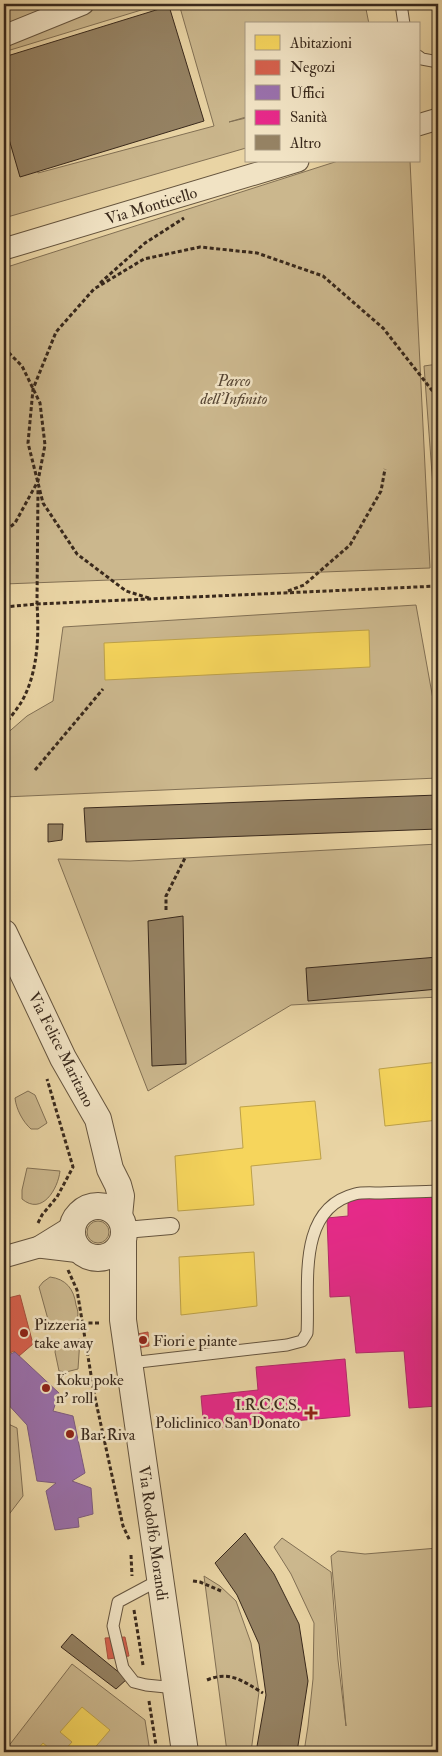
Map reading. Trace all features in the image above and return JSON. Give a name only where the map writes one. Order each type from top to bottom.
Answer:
[{"type":"street","points":[[4,36],[84,4]]},
{"type":"street","points":[[420,124],[438,119]]},
{"type":"street","name":"Via Monticello","points":[[4,249],[295,162]]},
{"type":"street","name":"Via Felice Maritano","points":[[4,933],[63,1058],[98,1119],[110,1169],[121,1196],[122,1229]]},
{"type":"street","points":[[83,1259],[72,1235],[80,1217],[103,1192],[110,1169]]},
{"type":"street","points":[[4,1257],[39,1247],[97,1206],[105,1206],[113,1210],[122,1229],[117,1250],[109,1256],[83,1259],[39,1247]]},
{"type":"street","points":[[122,1229],[171,1226]]},
{"type":"street","name":"Via Rodolfo Morandi","points":[[122,1229],[123,1314],[185,1752]]},
{"type":"street","name":"Via Rodolfo Morandi","points":[[83,1259],[104,1265],[123,1314]]},
{"type":"lane","points":[[401,4],[404,22]]},
{"type":"lane","points":[[420,58],[438,62]]},
{"type":"lane","points":[[130,1363],[287,1345],[302,1341],[307,1333],[308,1267],[312,1238],[321,1216],[338,1200],[356,1194],[438,1191]]},
{"type":"lane","points":[[161,1580],[118,1602],[113,1626],[123,1668],[134,1682],[176,1688]]},
{"type":"path","points":[[149,598],[126,591],[77,554],[43,502],[28,443],[33,389],[56,332],[94,289],[145,243],[189,215]]},
{"type":"path","points":[[94,289],[144,259],[162,255],[200,247],[257,253],[323,276],[383,328],[438,398]]},
{"type":"path","points":[[4,348],[22,366],[40,403],[45,445],[38,482],[38,618],[36,660],[26,694],[4,726]]},
{"type":"path","points":[[285,592],[304,585],[350,545],[381,491],[385,469]]},
{"type":"path","points":[[4,532],[15,522],[38,482]]},
{"type":"path","points":[[4,607],[149,598],[438,586],[438,603]]},
{"type":"path","points":[[35,770],[103,689]]},
{"type":"path","points":[[166,910],[166,896],[185,858]]},
{"type":"path","points":[[37,1224],[57,1197],[73,1167],[46,1078]]},
{"type":"path","points":[[83,1259],[77,1290],[94,1393],[123,1526],[130,1545]]},
{"type":"path","points":[[131,1551],[134,1613],[157,1752]]},
{"type":"path","points":[[193,1581],[221,1591]]},
{"type":"path","points":[[207,1680],[213,1677],[234,1677],[263,1694]]},
{"type":"green space","points":[[4,4],[70,4],[4,30]]},
{"type":"green space","points":[[101,4],[161,4],[7,51],[38,173],[214,126],[179,4],[365,4],[369,22],[245,22],[245,117],[229,122],[245,118],[245,148],[4,218],[4,41]]},
{"type":"green space","name":"Parco dell'Infinito","points":[[335,162],[410,162],[430,568],[4,584],[4,268]]},
{"type":"green space","points":[[438,364],[438,554],[424,366]]},
{"type":"green space","points":[[416,605],[438,727],[438,778],[4,797],[4,736],[27,716],[53,701],[63,627]]},
{"type":"green space","points":[[438,844],[438,997],[291,1005],[148,1091],[58,859],[130,861]]},
{"type":"green space","points":[[28,1091],[35,1095],[47,1123],[38,1129],[31,1129],[25,1123],[17,1106],[15,1098]]},
{"type":"green space","points":[[27,1168],[60,1171],[59,1178],[52,1192],[42,1202],[36,1204],[29,1203],[22,1199]]},
{"type":"green space","points":[[98,1221],[106,1224],[109,1232],[106,1240],[98,1243],[90,1240],[87,1232],[90,1224]]},
{"type":"green space","points":[[50,1277],[61,1280],[71,1290],[78,1311],[76,1321],[53,1326],[49,1323],[39,1287]]},
{"type":"green space","points":[[80,1339],[78,1369],[66,1372],[59,1371],[55,1352],[57,1343]]},
{"type":"green space","points":[[4,1422],[17,1428],[23,1496],[4,1521]]},
{"type":"green space","points":[[282,1538],[331,1572],[338,1660],[346,1726],[331,1556],[338,1551],[365,1554],[438,1548],[438,1752],[304,1752],[313,1679],[314,1623],[291,1574],[274,1547]]},
{"type":"green space","points":[[204,1576],[220,1586],[236,1601],[251,1643],[259,1692],[251,1752],[227,1752]]},
{"type":"green space","points":[[72,1664],[145,1720],[150,1752],[4,1752]]},
{"type":"building: Abitazioni","points":[[369,630],[370,667],[105,680],[104,643]]},
{"type":"building: Abitazioni","points":[[438,1062],[438,1120],[385,1126],[379,1069]]},
{"type":"building: Abitazioni","points":[[315,1101],[321,1159],[251,1166],[254,1205],[178,1211],[175,1156],[243,1148],[240,1107]]},
{"type":"building: Abitazioni","points":[[254,1252],[257,1306],[181,1315],[179,1257]]},
{"type":"building: Abitazioni","points":[[82,1707],[110,1730],[91,1752],[63,1752],[72,1742],[60,1732]]},
{"type":"building: Abitazioni","points":[[43,1743],[54,1752],[35,1752]]},
{"type":"building: Negozi","points":[[20,1295],[33,1344],[19,1356],[14,1351],[4,1356],[4,1299]]},
{"type":"building: Negozi","name":"Fiori e piante","points":[[148,1332],[149,1346],[138,1348],[137,1334]]},
{"type":"building: Negozi","points":[[125,1637],[129,1656],[108,1659],[105,1638]]},
{"type":"building: Uffici","points":[[15,1352],[59,1393],[53,1411],[73,1416],[85,1473],[72,1481],[91,1488],[93,1514],[78,1518],[79,1527],[55,1530],[46,1491],[56,1483],[37,1481],[27,1425],[4,1400],[4,1357]]},
{"type":"building: Sanità","points":[[438,1195],[438,1406],[409,1408],[404,1351],[356,1353],[350,1296],[330,1297],[327,1218],[348,1216],[348,1199]]},
{"type":"building: Sanità","points":[[345,1359],[350,1416],[204,1429],[201,1396],[258,1390],[256,1367]]},
{"type":"building: Altro","points":[[169,6],[204,121],[20,177],[4,122],[4,57]]},
{"type":"building: Altro","points":[[438,795],[438,829],[86,842],[84,808]]},
{"type":"building: Altro","points":[[48,824],[63,824],[62,840],[48,842]]},
{"type":"building: Altro","points":[[183,916],[186,1064],[152,1066],[148,921]]},
{"type":"building: Altro","points":[[438,957],[438,989],[308,1001],[306,968]]},
{"type":"building: Altro","points":[[245,1533],[274,1574],[299,1624],[308,1681],[297,1752],[256,1752],[266,1695],[259,1644],[237,1595],[215,1563]]},
{"type":"building: Altro","points":[[72,1634],[127,1679],[116,1689],[61,1647]]},
{"type":"place","name":"Pizzeria take away","points":[[24,1333]]},
{"type":"place","name":"Fiori e piante","points":[[143,1340]]},
{"type":"place","name":"Koku poke n' roll","points":[[46,1388]]},
{"type":"place","name":"I.R.C.C.S. Policlinico San Donato","points":[[311,1413]]},
{"type":"place","name":"Bar Riva","points":[[70,1434]]}]
